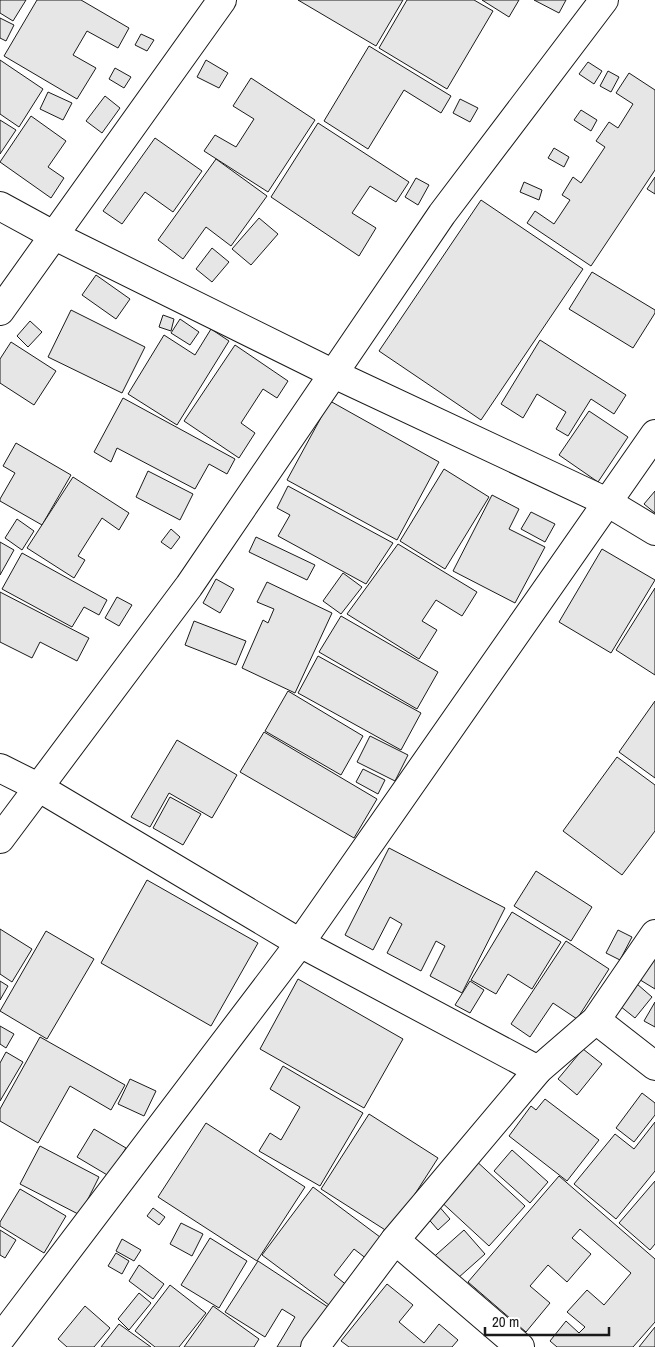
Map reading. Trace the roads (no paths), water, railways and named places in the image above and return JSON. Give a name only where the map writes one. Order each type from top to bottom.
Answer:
[{"type":"street","points":[[0,311],[222,0]]},
{"type":"street","points":[[0,839],[189,586],[442,214],[604,0]]},
{"type":"street","points":[[0,206],[54,236],[334,374],[606,502],[655,531]]},
{"type":"street","points":[[9,1347],[0,1340],[300,943],[655,434]]},
{"type":"street","points":[[0,768],[38,787],[300,943],[538,1070]]},
{"type":"street","points":[[315,1347],[394,1240],[538,1070],[596,1020],[655,934]]},
{"type":"street","points":[[596,1020],[655,1066]]},
{"type":"street","points":[[394,1240],[520,1347]]}]
